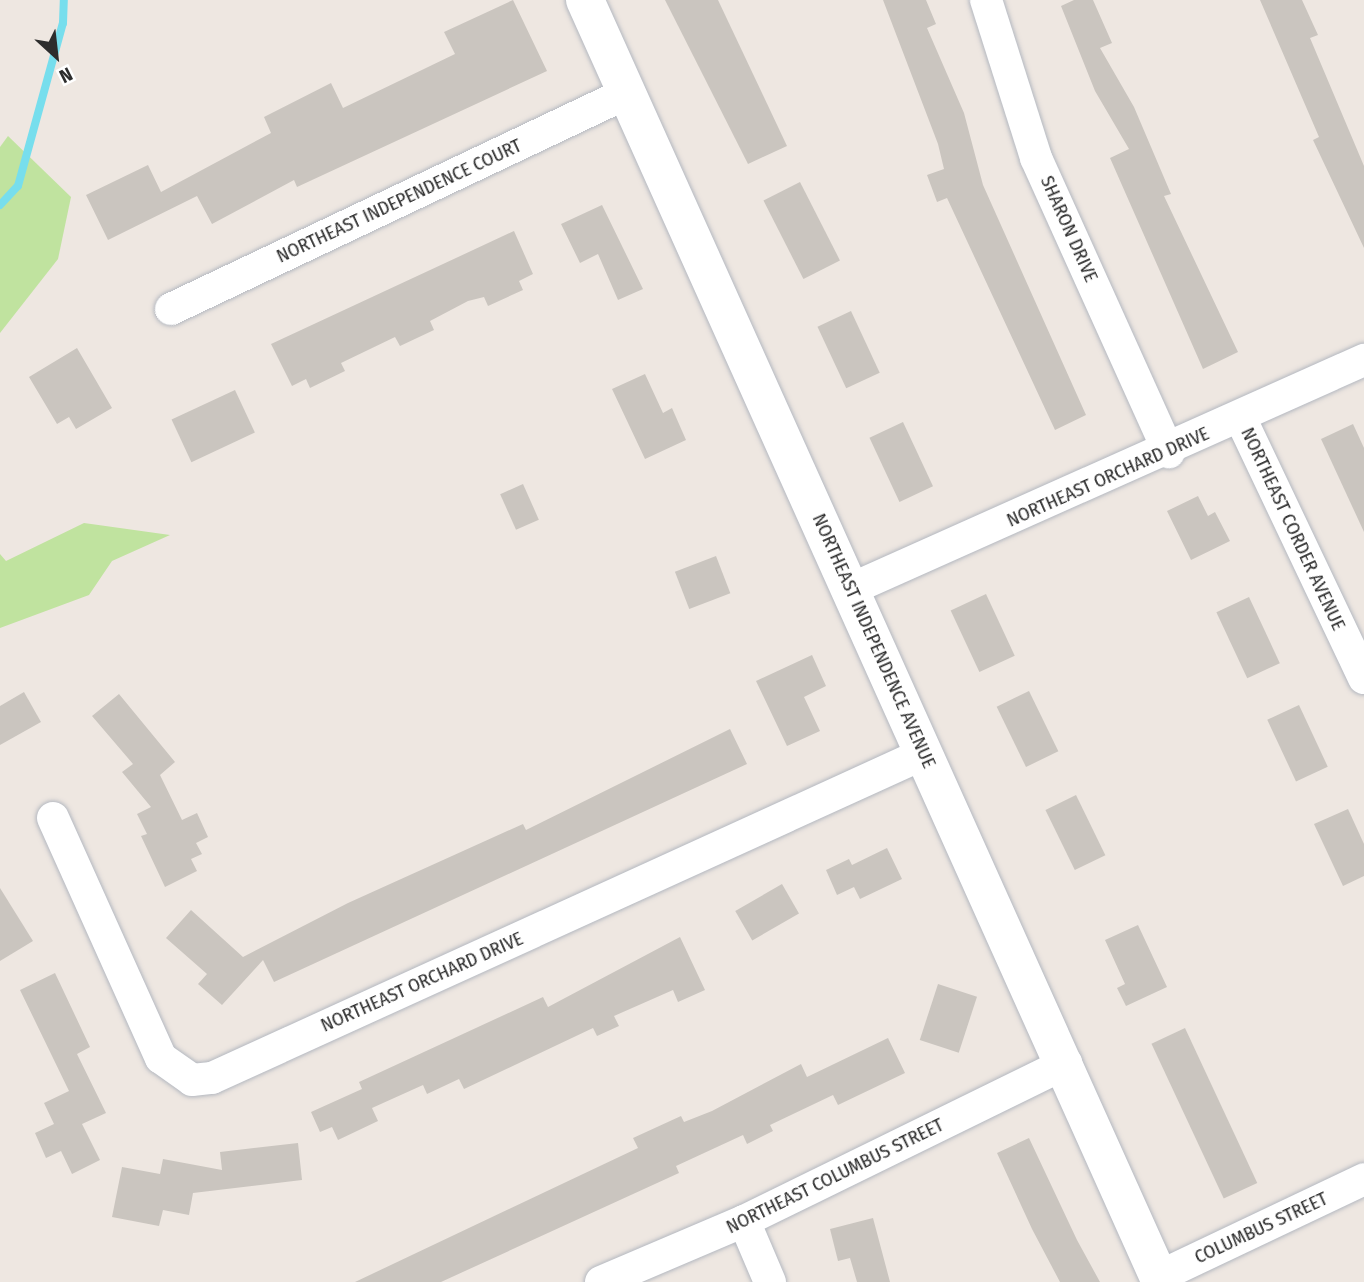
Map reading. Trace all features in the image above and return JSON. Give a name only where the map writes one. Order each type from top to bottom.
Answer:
[{"type":"street","name":"NORTHEAST INDEPENDENCE AVENUE","points":[[585,0],[1066,1063],[1160,1279]]},
{"type":"street","name":"SHARON DRIVE","points":[[986,0],[1036,158],[1169,452]]},
{"type":"street","name":"NORTHEAST INDEPENDENCE COURT","points":[[171,309],[627,93]]},
{"type":"street","name":"NORTHEAST ORCHARD DRIVE","points":[[851,589],[1169,452],[1364,360]]},
{"type":"street","name":"NORTHEAST CORDER AVENUE","points":[[1240,417],[1364,678]]},
{"type":"street","name":"NORTHEAST ORCHARD DRIVE","points":[[53,818],[161,1058],[192,1080],[212,1078],[925,753]]},
{"type":"street","name":"NORTHEAST COLUMBUS STREET","points":[[601,1282],[744,1221],[1066,1063]]},
{"type":"street","name":"COLUMBUS STREET","points":[[1160,1279],[1364,1180]]},
{"type":"street","points":[[744,1221],[770,1282]]},
{"type":"green space","points":[[8,136],[71,197],[58,259],[0,333],[0,147]]},
{"type":"green space","points":[[84,523],[170,535],[112,561],[89,595],[0,628],[0,554],[6,561]]},
{"type":"building","points":[[513,0],[547,71],[297,187],[294,180],[212,224],[197,196],[108,240],[86,195],[148,165],[161,192],[271,133],[264,117],[331,83],[343,108],[455,54],[444,32]]},
{"type":"building","points":[[665,0],[718,0],[787,146],[748,164]]},
{"type":"building","points":[[883,0],[926,0],[936,24],[927,28],[964,113],[983,185],[1086,415],[1055,430],[947,198],[937,202],[927,175],[944,169],[938,144]]},
{"type":"building","points":[[1074,0],[1093,0],[1112,43],[1100,48],[1134,107],[1171,194],[1164,196],[1238,352],[1203,369],[1110,158],[1129,149],[1095,91],[1061,6]]},
{"type":"building","points":[[1260,0],[1302,0],[1318,35],[1310,38],[1364,166],[1364,248],[1313,140],[1319,137]]},
{"type":"building","points":[[800,182],[840,260],[803,279],[763,201]]},
{"type":"building","points":[[602,205],[643,289],[618,300],[598,254],[580,263],[561,224]]},
{"type":"building","points":[[514,231],[533,274],[519,281],[523,290],[488,306],[484,297],[468,301],[430,321],[434,330],[400,346],[395,337],[341,363],[345,371],[310,388],[306,379],[292,386],[271,344]]},
{"type":"building","points":[[851,311],[880,373],[846,388],[817,327]]},
{"type":"building","points":[[77,348],[112,408],[76,429],[69,417],[57,424],[29,377]]},
{"type":"building","points":[[645,374],[663,413],[672,408],[686,440],[645,459],[612,389]]},
{"type":"building","points":[[235,390],[255,433],[191,462],[172,420]]},
{"type":"building","points":[[903,422],[933,486],[899,502],[869,438]]},
{"type":"building","points":[[1353,424],[1364,448],[1364,532],[1321,439]]},
{"type":"building","points":[[523,484],[539,520],[516,530],[500,494]]},
{"type":"building","points":[[1198,496],[1208,516],[1215,512],[1230,541],[1191,560],[1167,511]]},
{"type":"building","points":[[716,556],[730,593],[689,609],[675,572]]},
{"type":"building","points":[[986,594],[1015,656],[979,672],[951,610]]},
{"type":"building","points":[[1249,597],[1280,663],[1247,678],[1216,612]]},
{"type":"building","points":[[812,655],[826,686],[804,697],[820,731],[787,746],[756,681]]},
{"type":"building","points":[[1029,691],[1058,751],[1026,767],[997,707]]},
{"type":"building","points":[[24,692],[41,722],[0,745],[0,706]]},
{"type":"building","points":[[119,694],[175,762],[160,775],[182,820],[197,813],[208,837],[196,843],[202,854],[191,859],[197,871],[165,887],[141,836],[147,834],[137,814],[151,807],[122,772],[133,764],[92,716]]},
{"type":"building","points":[[1299,705],[1328,767],[1296,781],[1267,720]]},
{"type":"building","points":[[730,729],[747,764],[274,982],[263,960],[222,1005],[198,984],[207,974],[166,938],[191,910],[243,957],[348,903],[523,824],[526,830]]},
{"type":"building","points":[[1076,795],[1105,855],[1075,870],[1045,810]]},
{"type":"building","points":[[1348,809],[1364,844],[1364,876],[1343,886],[1314,824]]},
{"type":"building","points":[[887,848],[902,879],[860,899],[854,887],[837,895],[826,870],[849,859],[852,865]]},
{"type":"building","points":[[782,884],[799,913],[752,940],[735,911]]},
{"type":"building","points":[[0,888],[33,941],[0,961]]},
{"type":"building","points":[[1138,925],[1167,987],[1126,1006],[1117,988],[1125,984],[1105,940]]},
{"type":"building","points":[[680,937],[705,990],[678,1002],[673,990],[614,1016],[619,1026],[597,1036],[593,1028],[464,1089],[459,1079],[427,1094],[423,1085],[372,1108],[378,1121],[338,1140],[332,1127],[320,1132],[311,1112],[362,1089],[359,1082],[543,997],[548,1007]]},
{"type":"building","points":[[55,973],[90,1047],[77,1054],[106,1113],[82,1124],[100,1160],[72,1174],[61,1151],[46,1158],[35,1133],[54,1124],[44,1103],[69,1091],[20,990]]},
{"type":"building","points":[[938,984],[977,997],[959,1053],[920,1040]]},
{"type":"building","points":[[1185,1028],[1257,1183],[1224,1199],[1151,1044]]},
{"type":"building","points":[[888,1038],[905,1073],[838,1105],[833,1095],[770,1125],[773,1131],[747,1144],[743,1135],[676,1166],[679,1173],[441,1282],[355,1282],[638,1148],[633,1138],[681,1116],[684,1122],[712,1111],[801,1064],[807,1077]]},
{"type":"building","points":[[1029,1138],[1100,1282],[1060,1282],[1032,1229],[997,1153]]},
{"type":"building","points":[[298,1143],[302,1180],[193,1193],[189,1215],[163,1210],[159,1226],[112,1217],[122,1167],[160,1174],[163,1159],[222,1170],[220,1152]]},
{"type":"building","points":[[873,1218],[890,1282],[857,1282],[850,1258],[838,1261],[830,1229]]},
{"type":"waterway","points":[[0,205],[18,186],[63,23],[64,0]]}]
